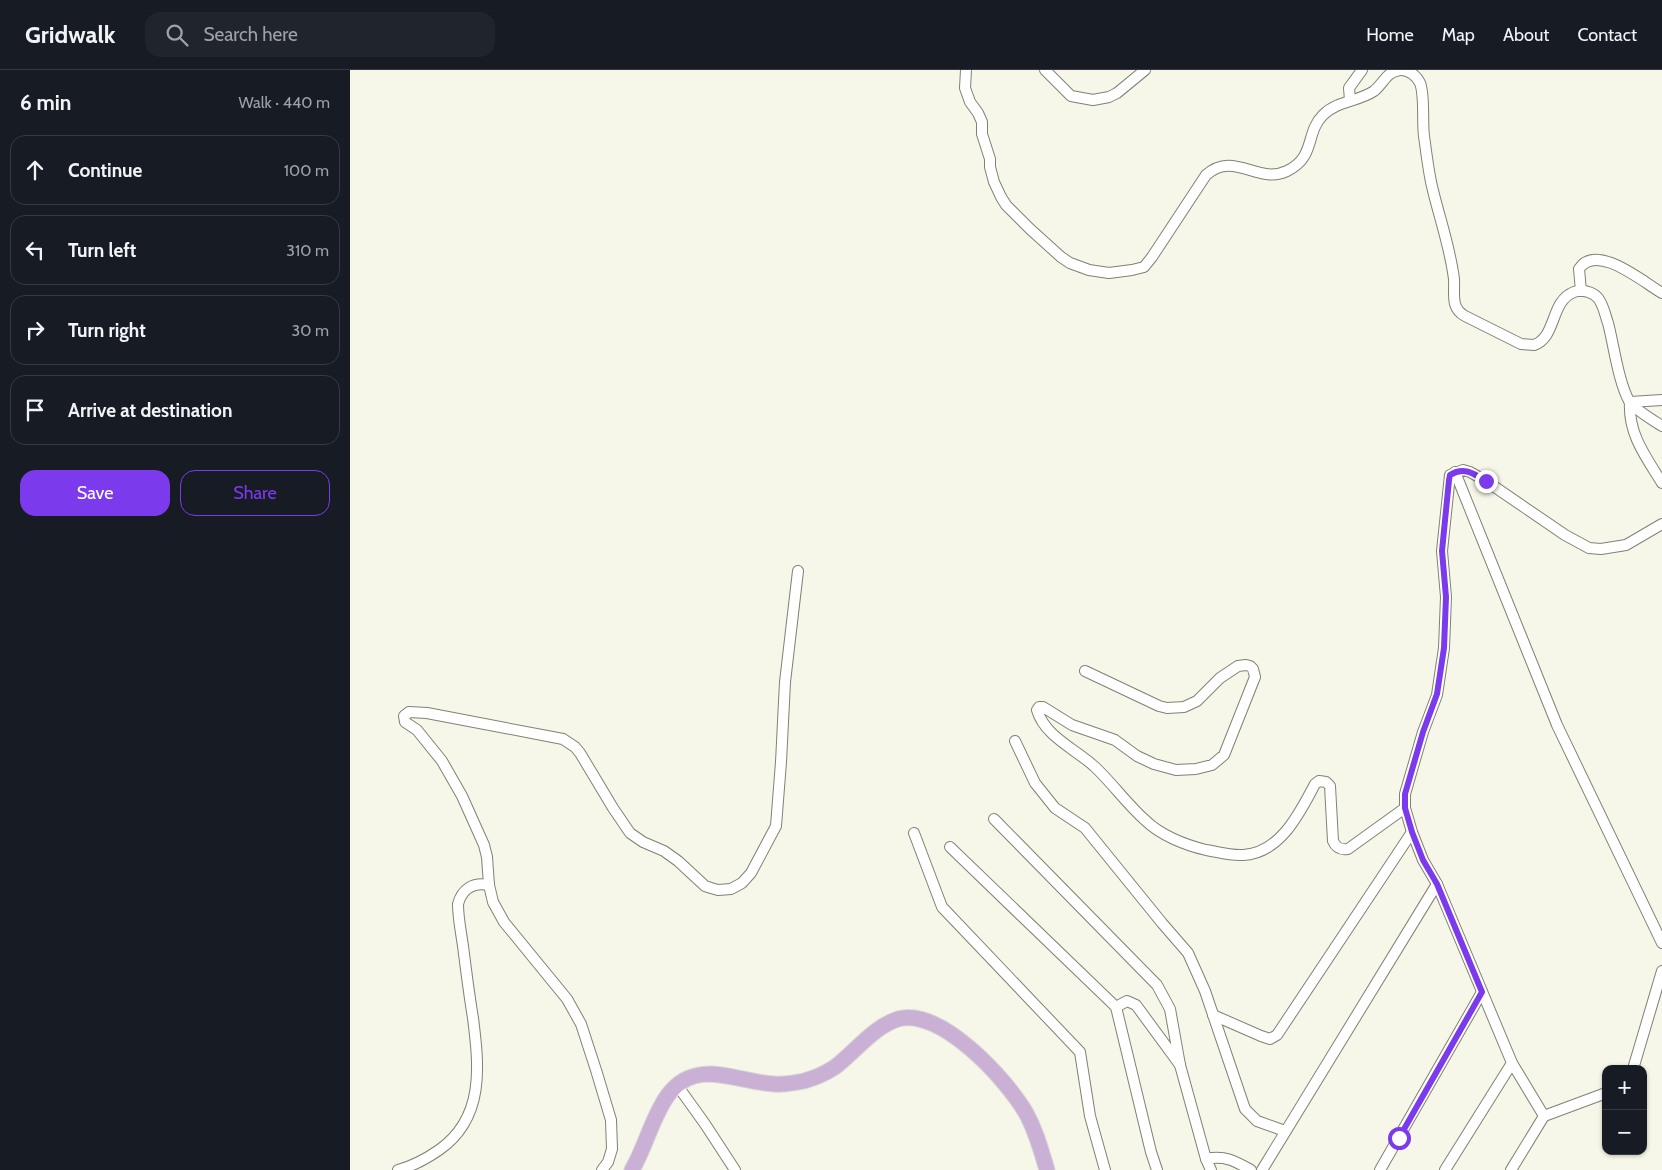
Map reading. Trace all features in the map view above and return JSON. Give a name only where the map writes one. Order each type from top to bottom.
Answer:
[{"type":"main road","points":[[632,1170],[640,1157],[668,1095],[677,1085],[692,1076],[723,1074],[772,1084],[802,1081],[819,1076],[833,1068],[884,1026],[899,1019],[911,1018],[936,1024],[958,1038],[1014,1094],[1038,1137],[1047,1170]]},
{"type":"street","points":[[966,70],[967,95],[980,117],[982,134],[990,159],[991,174],[1000,197],[1030,229],[1061,257],[1084,269],[1109,273],[1144,267],[1206,175],[1211,171],[1222,166],[1232,165],[1258,173],[1284,172],[1292,168],[1304,156],[1311,141],[1313,131],[1322,116],[1335,106],[1363,97],[1376,89],[1390,72],[1401,70],[1411,73],[1416,77],[1421,87],[1428,167],[1447,243],[1454,278],[1454,303],[1457,310],[1465,316],[1521,344],[1534,345],[1546,338],[1558,308],[1565,298],[1576,291],[1595,295],[1603,307],[1621,376],[1630,402],[1629,415],[1633,434],[1662,483]]},
{"type":"street","points":[[1044,70],[1071,96],[1093,100],[1109,97],[1117,93],[1145,70]]},
{"type":"street","points":[[1350,100],[1349,88],[1362,70]]},
{"type":"street","points":[[1581,291],[1578,273],[1580,266],[1588,261],[1600,260],[1612,263],[1662,292]]},
{"type":"street","points":[[1630,402],[1662,400]]},
{"type":"street","points":[[1630,402],[1662,426]]},
{"type":"street","points":[[1544,1116],[1512,1063],[1437,884],[1423,860],[1405,808],[1405,794],[1423,732],[1437,694],[1444,648],[1446,597],[1442,551],[1450,475],[1463,470],[1470,472],[1589,548],[1601,549],[1626,545],[1662,524]]},
{"type":"street","points":[[1455,472],[1557,725],[1662,943]]},
{"type":"street","points":[[602,1170],[608,1162],[612,1149],[611,1120],[581,1024],[567,998],[504,922],[493,902],[484,845],[462,796],[442,761],[417,730],[405,722],[404,716],[409,712],[426,714],[563,739],[580,753],[630,833],[643,842],[664,851],[705,886],[718,890],[731,888],[742,883],[751,873],[776,826],[787,662],[798,571]]},
{"type":"street","points":[[1085,671],[1159,706],[1176,708],[1184,707],[1197,701],[1220,678],[1238,666],[1246,664],[1253,669],[1255,677],[1224,755],[1212,765],[1196,770],[1176,770],[1154,764],[1137,756],[1114,740],[1072,725],[1043,707],[1039,707],[1037,710],[1039,717],[1055,736],[1094,766],[1146,821],[1158,830],[1185,843],[1199,848],[1236,855],[1260,851],[1280,837],[1294,823],[1315,784],[1319,781],[1326,782],[1330,786],[1333,841],[1336,847],[1340,849],[1348,848],[1405,808]]},
{"type":"street","points":[[1015,741],[1035,783],[1055,808],[1085,828],[1188,952],[1205,991],[1245,1109],[1258,1121],[1285,1132]]},
{"type":"street","points":[[994,819],[1157,985],[1170,1009],[1180,1065],[1210,1170]]},
{"type":"street","points":[[1213,1015],[1270,1039],[1277,1035],[1412,832]]},
{"type":"street","points":[[914,833],[942,907],[1080,1052],[1090,1116],[1105,1170]]},
{"type":"street","points":[[950,847],[1116,1007],[1151,1152],[1158,1170]]},
{"type":"street","points":[[398,1170],[420,1162],[450,1141],[464,1124],[473,1101],[477,1080],[478,1054],[458,904],[459,898],[467,889],[477,884],[489,885]]},
{"type":"street","points":[[1262,1170],[1437,884]]},
{"type":"street","points":[[1634,1065],[1662,971]]},
{"type":"street","points":[[1380,1170],[1482,992]]},
{"type":"street","points":[[1116,1007],[1127,1001],[1136,1005],[1180,1065]]},
{"type":"street","points":[[1445,1170],[1512,1063]]},
{"type":"street","points":[[677,1085],[735,1170]]},
{"type":"street","points":[[1511,1170],[1544,1116],[1602,1094]]},
{"type":"street","points":[[1206,1159],[1218,1157],[1236,1161],[1251,1170]]},
{"type":"route","points":[[1399,1138],[1482,992],[1437,884],[1423,860],[1412,832],[1405,808],[1405,794],[1440,679],[1444,648],[1446,597],[1442,551],[1450,475],[1463,470],[1486,481]]}]
